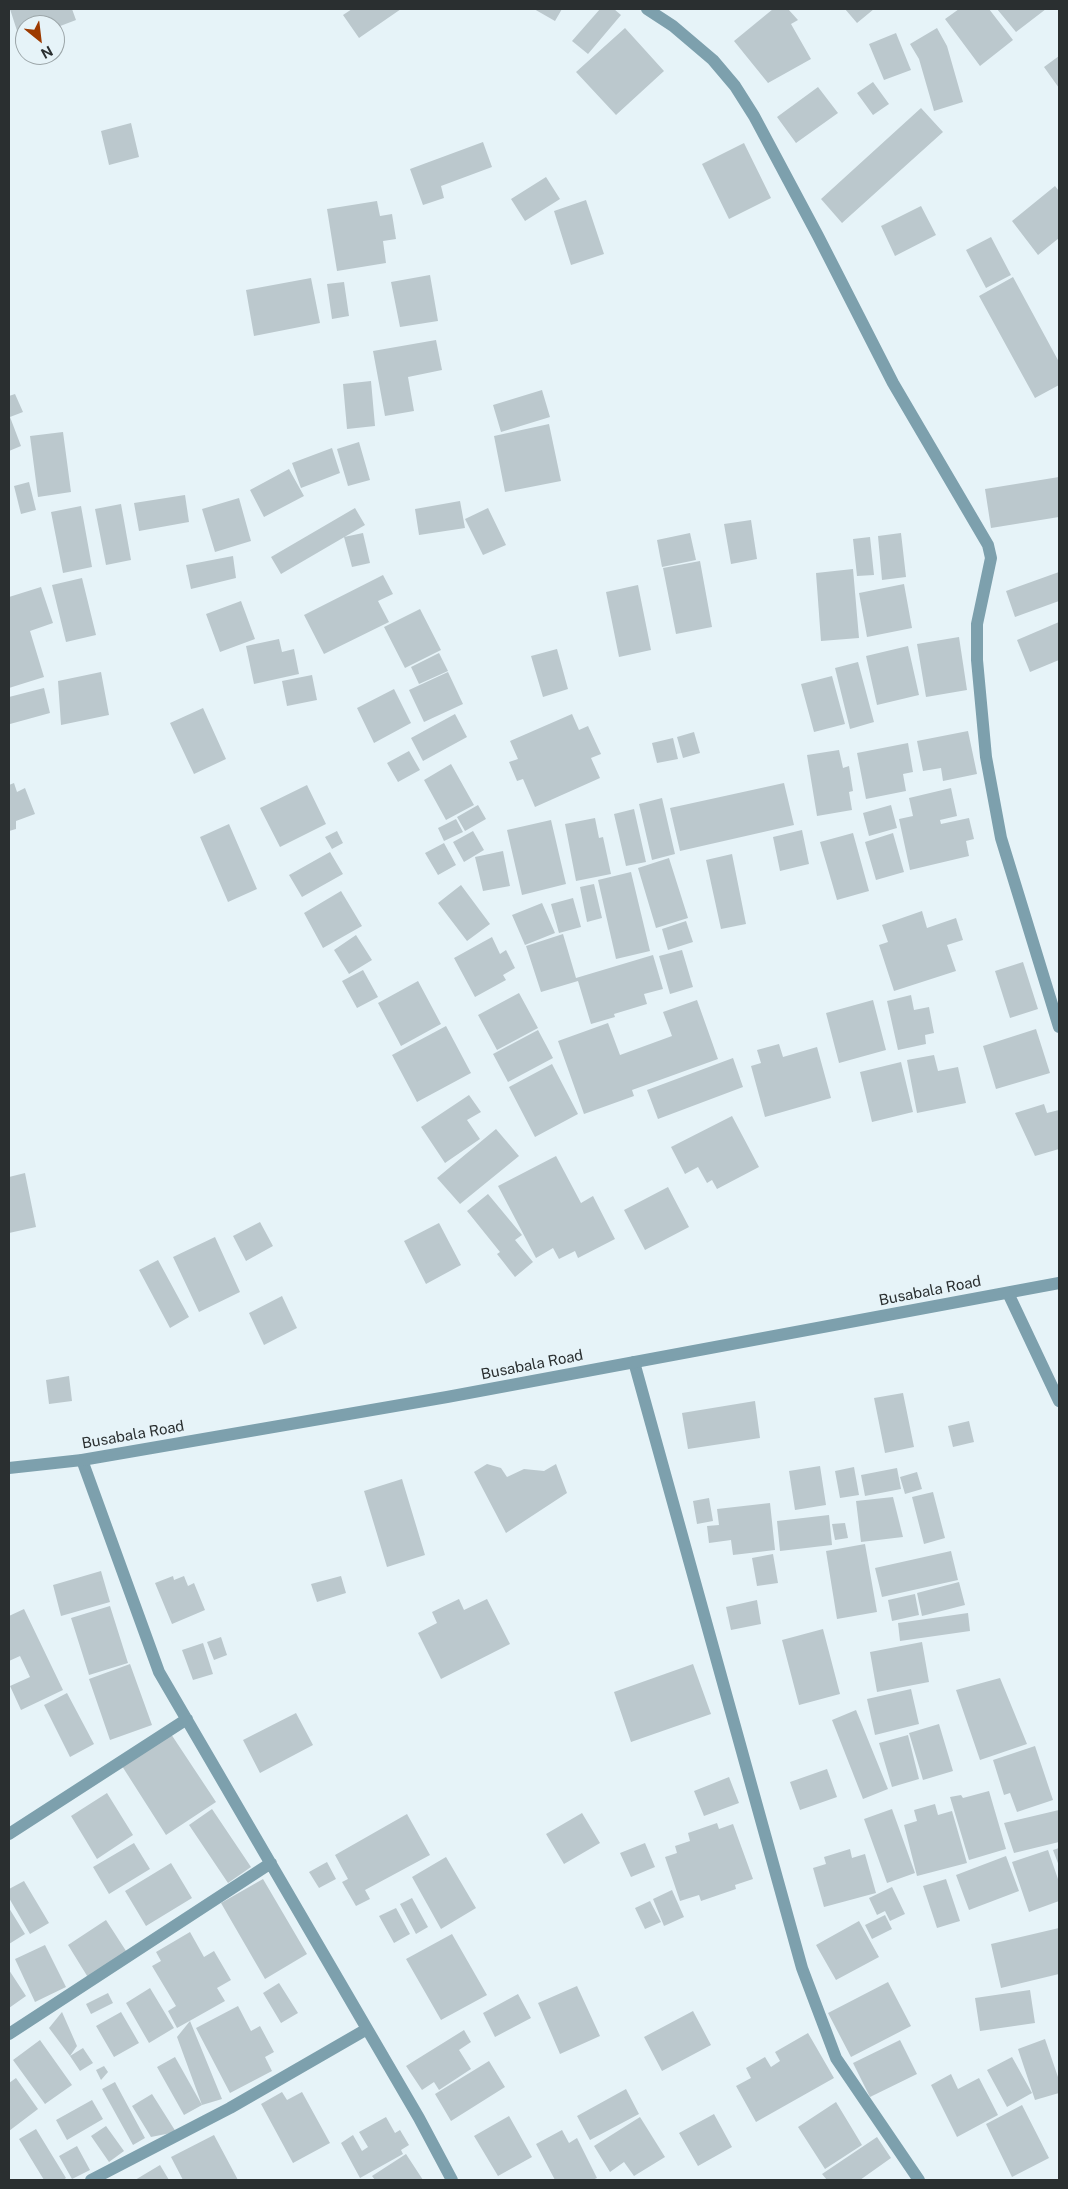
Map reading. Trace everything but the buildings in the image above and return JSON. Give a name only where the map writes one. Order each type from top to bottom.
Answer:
[{"type":"street","points":[[647,9],[672,26],[713,60],[735,86],[822,244],[893,383],[988,545],[991,558],[979,604],[977,624],[986,757],[1001,838],[1059,1027]]},
{"type":"street","name":"Busabala Road","points":[[9,1468],[82,1460],[447,1398],[1059,1283]]},
{"type":"street","points":[[1008,1293],[1059,1402]]},
{"type":"street","points":[[634,1362],[810,1991],[836,2058],[919,2180]]},
{"type":"street","points":[[82,1460],[159,1672],[419,2118],[452,2180]]},
{"type":"street","points":[[9,1834],[186,1719]]},
{"type":"street","points":[[9,2034],[270,1863]]},
{"type":"street","points":[[91,2180],[230,2108],[367,2029]]}]
